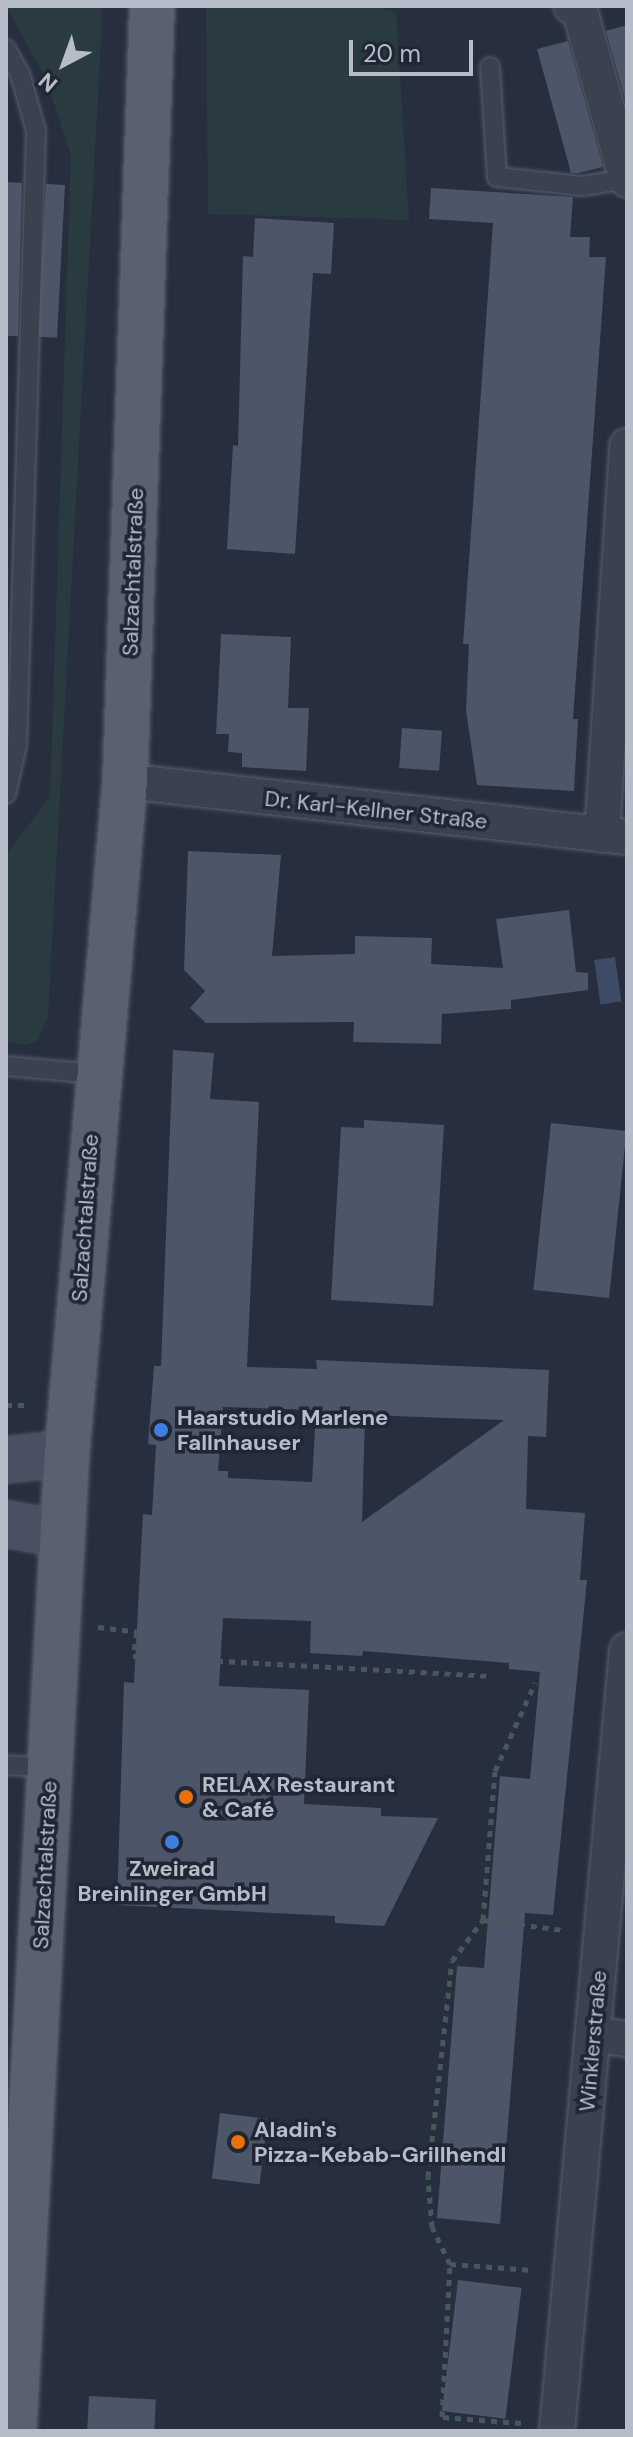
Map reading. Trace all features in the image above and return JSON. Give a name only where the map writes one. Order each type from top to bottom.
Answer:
[{"type":"main road","name":"Salzachtalstraße","points":[[14,2431],[67,1453],[96,1074],[125,781],[152,6]]},
{"type":"street","points":[[571,6],[580,11],[627,179]]},
{"type":"street","points":[[614,836],[627,446]]},
{"type":"street","name":"Dr. Karl-Kellner Straße","points":[[125,781],[614,836]]},
{"type":"street","points":[[6,1460],[67,1453]]},
{"type":"street","points":[[6,1524],[62,1534]]},
{"type":"street","name":"Winklerstraße","points":[[558,2428],[627,1650]]},
{"type":"street","points":[[594,2034],[627,2039]]},
{"type":"lane","points":[[6,49],[20,74],[36,131],[17,745],[6,794]]},
{"type":"lane","points":[[490,67],[497,177],[583,186],[627,179]]},
{"type":"lane","points":[[6,1066],[96,1074]]},
{"type":"lane","points":[[6,1765],[50,1768]]},
{"type":"path","points":[[58,1621],[137,1632],[133,1656],[488,1676]]},
{"type":"path","points":[[535,1683],[495,1771],[483,1920],[452,1961],[428,2177],[432,2227],[450,2264],[442,2417],[558,2428]]},
{"type":"path","points":[[483,1920],[603,1935]]},
{"type":"path","points":[[450,2264],[570,2273]]},
{"type":"shaded area","points":[[6,6],[101,6],[102,22],[48,1016],[38,1040],[27,1045],[6,1042],[6,855],[50,797],[71,155],[46,79]]},
{"type":"shaded area","points":[[206,6],[372,6],[396,12],[409,220],[208,214]]},
{"type":"water","points":[[615,957],[621,1002],[600,1004],[594,960]]},
{"type":"building","points":[[627,25],[627,105],[606,31]]},
{"type":"building","points":[[568,41],[603,167],[578,173],[571,173],[537,49]]},
{"type":"building","points":[[6,182],[22,183],[18,336],[6,336]]},
{"type":"building","points":[[46,184],[65,185],[57,338],[38,337]]},
{"type":"building","points":[[431,188],[573,197],[570,237],[590,237],[589,257],[606,257],[573,719],[578,719],[574,791],[477,785],[466,710],[469,644],[463,644],[493,223],[429,219]]},
{"type":"building","points":[[255,218],[334,223],[331,274],[313,273],[295,554],[227,549],[233,445],[238,446],[243,256],[253,257]]},
{"type":"building","points":[[221,634],[291,637],[288,708],[309,708],[306,771],[242,767],[242,753],[228,752],[229,734],[216,734]]},
{"type":"building","points":[[402,728],[442,731],[439,771],[399,768]]},
{"type":"building","points":[[188,851],[281,855],[272,956],[355,954],[355,936],[432,938],[431,964],[503,968],[496,919],[569,910],[576,972],[588,973],[588,990],[511,1000],[511,1009],[442,1014],[441,1044],[353,1042],[354,1022],[206,1023],[190,1008],[205,991],[184,970]]},
{"type":"building","points":[[173,1050],[214,1053],[210,1099],[259,1102],[247,1367],[317,1369],[316,1360],[549,1370],[546,1437],[528,1436],[526,1509],[585,1513],[580,1580],[587,1580],[553,1915],[525,1913],[500,2224],[437,2218],[457,1966],[484,1968],[500,1776],[530,1779],[540,1672],[509,1669],[509,1663],[363,1651],[362,1656],[310,1653],[311,1621],[223,1618],[219,1686],[309,1690],[304,1804],[381,1808],[381,1816],[438,1818],[384,1926],[335,1923],[335,1916],[117,1905],[124,1682],[134,1683],[143,1514],[152,1515],[156,1445],[148,1444],[154,1366],[161,1366]],"holes":[[[223,1407],[316,1410],[312,1482],[228,1478],[228,1471],[218,1471]],[[365,1415],[504,1420],[362,1522]]]},
{"type":"building","points":[[364,1120],[444,1125],[433,1306],[331,1300],[341,1127],[364,1128]]},
{"type":"building","points":[[551,1123],[627,1131],[609,1298],[533,1290]]},
{"type":"building","points":[[220,2113],[268,2119],[260,2184],[212,2179]]},
{"type":"building","points":[[458,2280],[522,2288],[505,2419],[442,2411]]},
{"type":"building","points":[[89,2396],[156,2400],[154,2431],[87,2431]]},
{"type":"place","name":"Haarstudio Marlene Fallnhauser","points":[[161,1430]]},
{"type":"place","name":"RELAX Restaurant & Café","points":[[186,1797]]},
{"type":"place","name":"Zweirad Breinlinger GmbH","points":[[172,1842]]},
{"type":"place","name":"Aladin's Pizza-Kebab-Grillhendl","points":[[238,2142]]}]
